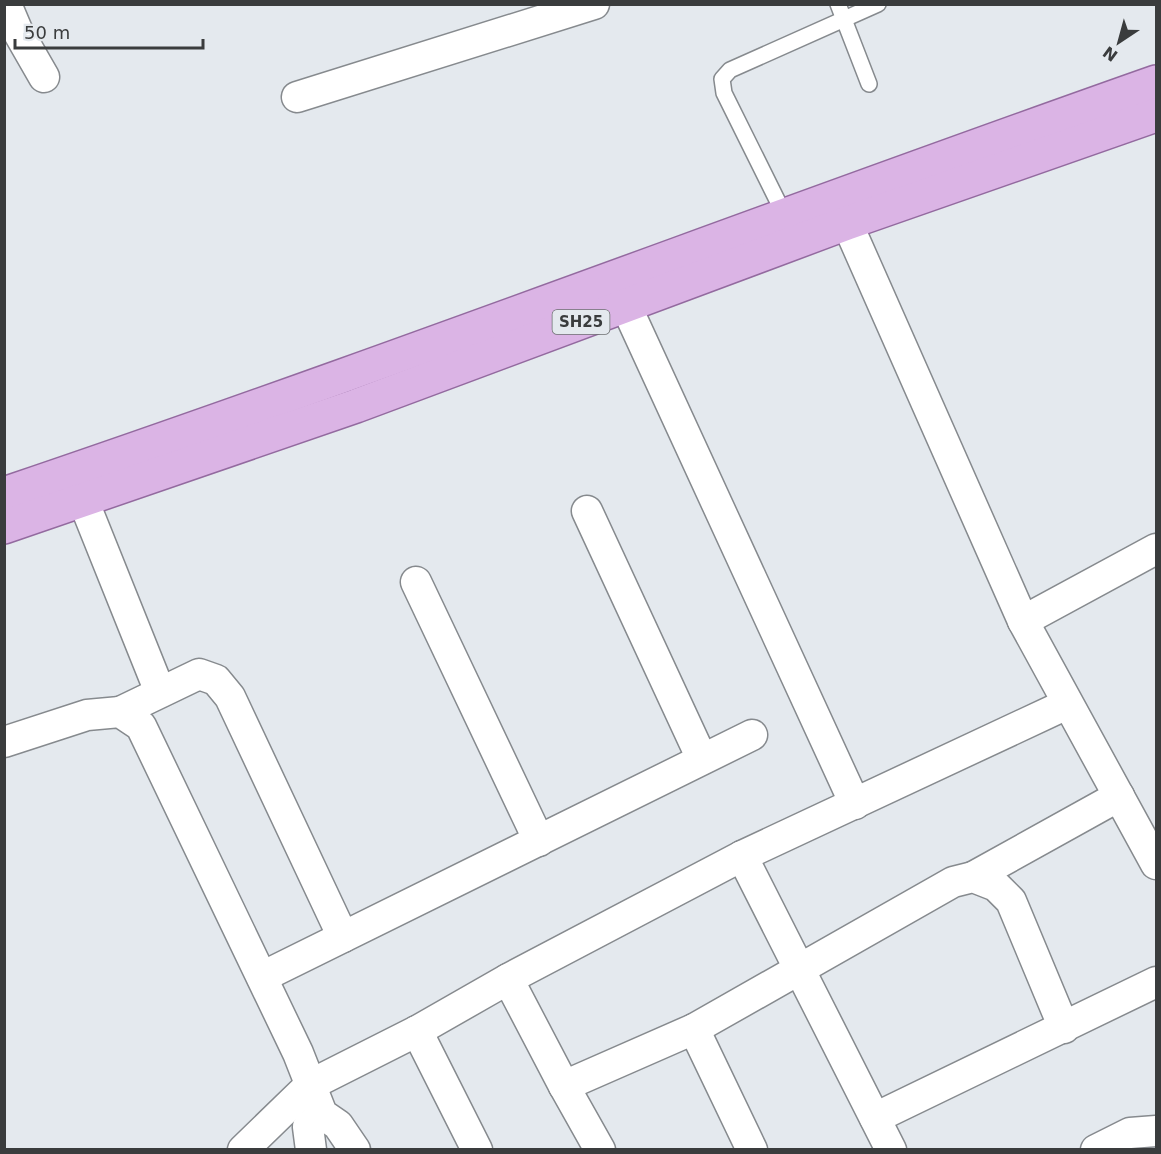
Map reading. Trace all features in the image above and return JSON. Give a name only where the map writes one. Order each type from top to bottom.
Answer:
[{"type":"main road","name":"SH25","points":[[4,527],[83,501],[210,440],[586,289],[784,214],[1156,81]]},
{"type":"main road","name":"SH25","points":[[4,494],[210,440],[356,406],[847,224],[1156,115]]},
{"type":"street","points":[[6,4],[17,30],[44,77]]},
{"type":"street","points":[[297,97],[594,4]]},
{"type":"street","points":[[847,224],[1023,621],[1156,864]]},
{"type":"street","points":[[626,306],[855,804]]},
{"type":"street","points":[[83,501],[160,692]]},
{"type":"street","points":[[586,511],[702,759]]},
{"type":"street","points":[[1023,621],[1156,549]]},
{"type":"street","points":[[416,582],[539,840]]},
{"type":"street","points":[[4,742],[87,715],[120,712],[199,674],[216,680],[230,697],[343,937]]},
{"type":"street","points":[[243,1149],[310,1085],[417,1031],[508,979],[742,856],[1067,704]]},
{"type":"street","points":[[120,712],[141,726],[156,753],[298,1053],[322,1114],[338,1125],[355,1149]]},
{"type":"street","points":[[262,977],[752,735]]},
{"type":"street","points":[[564,1086],[694,1029],[952,882],[973,877],[1119,796]]},
{"type":"street","points":[[742,856],[891,1149]]},
{"type":"street","points":[[973,877],[996,886],[1011,901],[1064,1028]]},
{"type":"street","points":[[508,979],[600,1149]]},
{"type":"street","points":[[875,1118],[1156,982]]},
{"type":"street","points":[[694,1029],[752,1149]]},
{"type":"street","points":[[417,1031],[477,1149]]},
{"type":"street","points":[[311,1149],[308,1127],[322,1114]]},
{"type":"street","points":[[1096,1149],[1130,1133],[1156,1131]]},
{"type":"lane","points":[[784,214],[724,93],[722,79],[730,70],[841,11],[878,4]]},
{"type":"lane","points":[[841,11],[869,84]]}]
